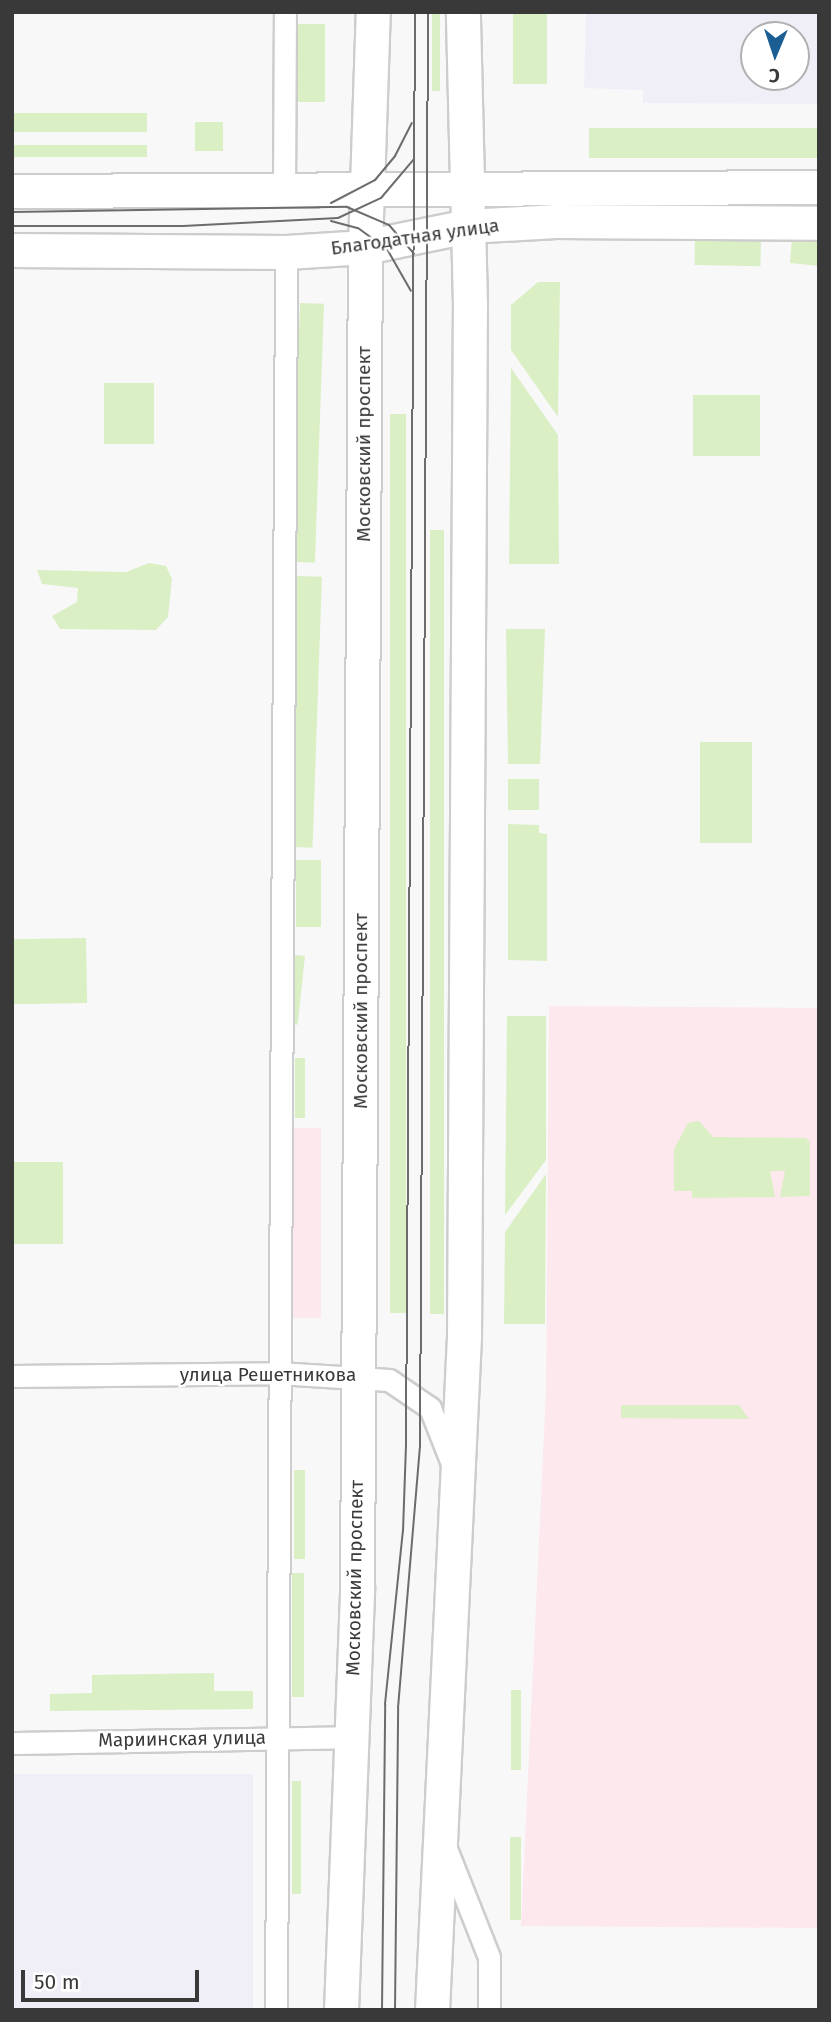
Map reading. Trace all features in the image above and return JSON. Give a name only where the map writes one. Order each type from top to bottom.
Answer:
[{"type":"main road","name":"Московский проспект","points":[[341,2010],[352,1737],[358,1375],[365,247],[373,12]]},
{"type":"main road","points":[[432,2010],[464,1324],[470,305],[464,190],[463,12]]},
{"type":"main road","name":"Благодатная улица","points":[[12,191],[284,193],[464,190],[557,185],[819,187]]},
{"type":"main road","name":"Благодатная улица","points":[[12,250],[286,252],[365,247],[467,226],[556,221],[819,223]]},
{"type":"street","points":[[284,193],[285,12]]},
{"type":"street","points":[[276,2010],[286,252]]},
{"type":"street","name":"улица Решетникова","points":[[12,1376],[278,1373],[358,1375],[389,1380],[430,1408],[457,1487]]},
{"type":"street","name":"Мариинская улица","points":[[12,1743],[352,1737]]},
{"type":"street","points":[[441,1836],[489,1957],[489,2010]]},
{"type":"shaded area","points":[[586,12],[819,12],[819,104],[643,103],[643,90],[584,88]]},
{"type":"shaded area","points":[[549,1006],[819,1008],[819,1928],[521,1926],[546,1391]]},
{"type":"shaded area","points":[[292,1128],[321,1128],[321,1318],[292,1318]]},
{"type":"shaded area","points":[[12,1774],[253,1774],[253,2010],[12,2010]]},
{"type":"green space","points":[[432,12],[440,12],[440,91],[432,91]]},
{"type":"green space","points":[[513,12],[547,12],[547,84],[513,84]]},
{"type":"green space","points":[[297,24],[325,24],[325,102],[297,102]]},
{"type":"green space","points":[[12,113],[147,113],[147,132],[12,132]]},
{"type":"green space","points":[[195,122],[223,122],[223,151],[195,151]]},
{"type":"green space","points":[[589,128],[819,128],[819,158],[589,158]]},
{"type":"green space","points":[[12,145],[147,145],[147,157],[12,157]]},
{"type":"green space","points":[[695,237],[761,238],[761,266],[695,265]]},
{"type":"green space","points":[[792,237],[819,237],[819,266],[790,263]]},
{"type":"green space","points":[[538,282],[560,282],[558,417],[511,350],[511,305]]},
{"type":"green space","points":[[300,303],[324,304],[315,563],[291,562]]},
{"type":"green space","points":[[511,368],[558,435],[559,564],[509,564]]},
{"type":"green space","points":[[104,383],[154,383],[154,444],[104,444]]},
{"type":"green space","points":[[693,395],[760,395],[760,456],[693,456]]},
{"type":"green space","points":[[390,414],[406,414],[406,1313],[390,1313]]},
{"type":"green space","points":[[430,530],[444,530],[444,1314],[430,1314]]},
{"type":"green space","points":[[149,563],[166,566],[172,579],[168,617],[156,630],[60,629],[52,616],[77,602],[78,588],[42,584],[37,570],[126,572]]},
{"type":"green space","points":[[297,576],[322,577],[313,848],[288,847]]},
{"type":"green space","points":[[506,629],[545,629],[540,764],[508,764]]},
{"type":"green space","points":[[700,742],[752,742],[752,843],[700,843]]},
{"type":"green space","points":[[508,779],[539,779],[539,810],[508,810]]},
{"type":"green space","points":[[508,824],[539,825],[539,833],[547,834],[547,961],[508,960]]},
{"type":"green space","points":[[296,860],[321,860],[321,927],[296,927]]},
{"type":"green space","points":[[86,938],[87,1003],[13,1004],[12,939]]},
{"type":"green space","points":[[295,955],[305,956],[298,1025],[288,1024]]},
{"type":"green space","points":[[507,1016],[546,1016],[546,1160],[505,1215]]},
{"type":"green space","points":[[295,1058],[305,1058],[305,1118],[295,1118]]},
{"type":"green space","points":[[699,1121],[713,1137],[806,1138],[810,1142],[810,1196],[780,1197],[785,1171],[770,1171],[775,1197],[692,1198],[692,1191],[674,1191],[674,1149],[688,1123]]},
{"type":"green space","points":[[12,1162],[63,1162],[63,1244],[12,1244]]},
{"type":"green space","points":[[546,1174],[545,1324],[504,1324],[505,1232]]},
{"type":"green space","points":[[621,1405],[739,1405],[749,1419],[621,1418]]},
{"type":"green space","points":[[294,1470],[305,1470],[305,1559],[294,1559]]},
{"type":"green space","points":[[292,1573],[304,1573],[304,1697],[292,1697]]},
{"type":"green space","points":[[214,1673],[214,1691],[253,1691],[253,1709],[50,1711],[50,1694],[92,1693],[92,1675]]},
{"type":"green space","points":[[511,1690],[521,1690],[521,1770],[511,1770]]},
{"type":"green space","points":[[292,1781],[301,1781],[301,1894],[292,1894]]},
{"type":"green space","points":[[510,1837],[521,1837],[521,1920],[510,1920]]},
{"type":"tram line","points":[[382,2010],[385,1704],[403,1531],[406,1446],[415,12]]},
{"type":"tram line","points":[[395,2010],[398,1708],[420,1447],[428,12]]},
{"type":"tram line","points":[[331,203],[375,180],[395,156],[412,123]]},
{"type":"tram line","points":[[12,226],[183,226],[338,218],[381,198],[414,159]]},
{"type":"tram line","points":[[12,212],[347,207],[389,225],[414,254]]},
{"type":"tram line","points":[[331,221],[358,228],[387,249],[411,291]]}]
